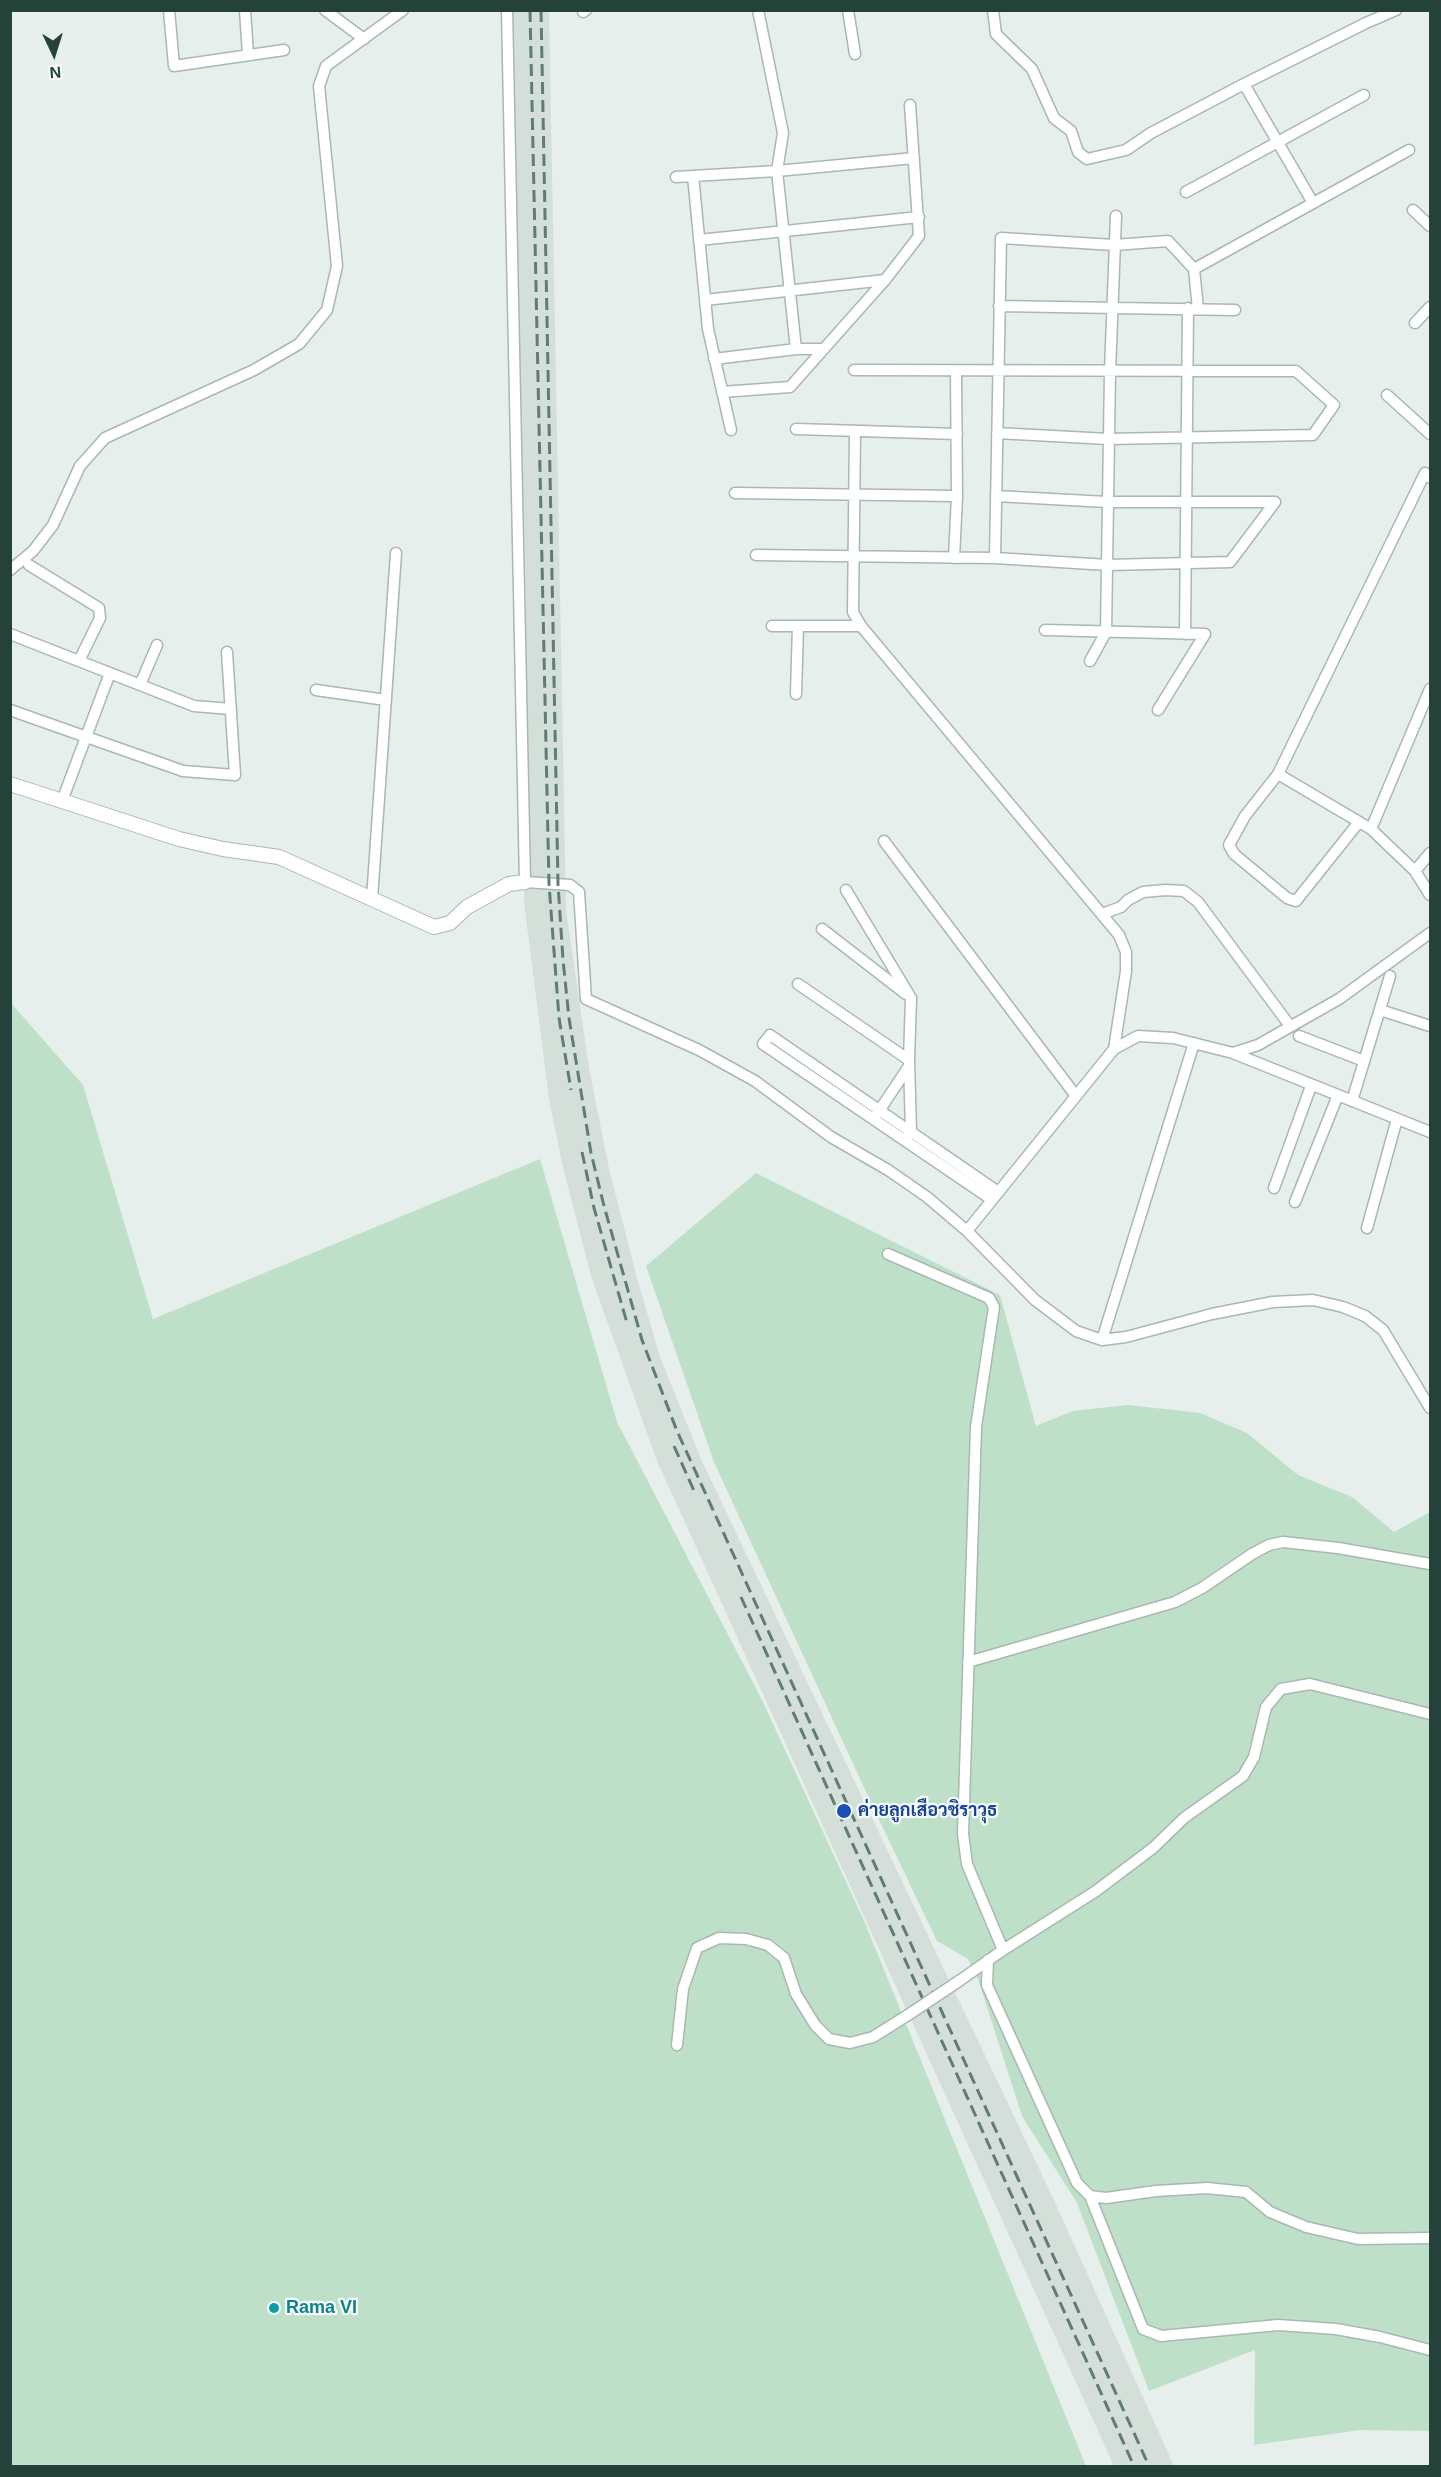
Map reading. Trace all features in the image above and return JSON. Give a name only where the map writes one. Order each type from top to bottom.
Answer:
[{"type":"street","points":[[169,10],[174,66],[284,51]]},
{"type":"street","points":[[245,10],[248,55]]},
{"type":"street","points":[[325,10],[364,39]]},
{"type":"street","points":[[10,570],[33,551],[54,525],[80,466],[105,438],[272,360],[299,344],[327,310],[336,266],[320,86],[326,66],[403,10]]},
{"type":"street","points":[[507,10],[525,882]]},
{"type":"street","points":[[848,10],[855,54]]},
{"type":"street","points":[[993,10],[996,34],[1032,69],[1054,118],[1071,131],[1078,152],[1087,159],[1126,150],[1150,134],[1244,84],[1366,22],[1396,10]]},
{"type":"street","points":[[761,11],[783,133],[777,171],[796,350]]},
{"type":"street","points":[[1244,84],[1313,203]]},
{"type":"street","points":[[1186,192],[1364,95]]},
{"type":"street","points":[[722,392],[790,387],[885,280],[919,236],[910,105]]},
{"type":"street","points":[[1194,269],[1408,150]]},
{"type":"street","points":[[676,177],[777,171],[914,158]]},
{"type":"street","points":[[693,176],[705,300],[714,359],[731,430]]},
{"type":"street","points":[[1413,210],[1431,226]]},
{"type":"street","points":[[1090,662],[1106,632],[1108,439],[1116,216]]},
{"type":"street","points":[[699,240],[919,217]]},
{"type":"street","points":[[995,558],[1001,238],[1114,245],[1168,241],[1194,269],[1188,371],[1185,634]]},
{"type":"street","points":[[705,300],[885,280]]},
{"type":"street","points":[[999,306],[1235,310]]},
{"type":"street","points":[[1414,323],[1431,307]]},
{"type":"street","points":[[714,359],[823,349]]},
{"type":"street","points":[[854,370],[1296,371],[1334,405],[1313,435],[1108,439],[997,433]]},
{"type":"street","points":[[954,558],[957,496],[956,371]]},
{"type":"street","points":[[1387,395],[1431,434]]},
{"type":"street","points":[[796,429],[957,434]]},
{"type":"street","points":[[855,430],[853,612],[861,626],[1119,935],[1126,952],[1126,971],[1114,1049]]},
{"type":"street","points":[[1359,822],[1296,901],[1291,901],[1234,854],[1229,845],[1245,816],[1278,774],[1425,473],[1431,478]]},
{"type":"street","points":[[735,493],[957,496]]},
{"type":"street","points":[[756,555],[995,558],[1107,565],[1230,562],[1275,502],[1107,502],[996,496]]},
{"type":"street","points":[[372,899],[396,553]]},
{"type":"street","points":[[29,566],[99,608],[100,618],[79,661]]},
{"type":"street","points":[[772,626],[861,626]]},
{"type":"street","points":[[796,694],[798,626]]},
{"type":"street","points":[[1045,630],[1205,634],[1158,710]]},
{"type":"street","points":[[10,634],[194,706],[231,709]]},
{"type":"street","points":[[140,685],[157,645]]},
{"type":"street","points":[[10,711],[183,771],[235,775],[227,652]]},
{"type":"street","points":[[62,801],[111,673]]},
{"type":"street","points":[[1371,829],[1431,689]]},
{"type":"street","points":[[316,690],[386,700]]},
{"type":"street","points":[[1278,774],[1371,829],[1415,872],[1431,895]]},
{"type":"street","points":[[10,784],[179,839],[223,849],[279,857],[434,927],[450,923],[467,907],[509,884],[525,882],[570,885],[579,892],[586,999],[699,1050],[755,1081],[831,1137],[888,1170],[927,1197],[967,1230],[1035,1300],[1076,1331],[1102,1340],[1126,1337],[1212,1314],[1273,1302],[1313,1300],[1343,1307],[1365,1316],[1383,1330],[1431,1408]]},
{"type":"street","points":[[884,841],[1076,1096]]},
{"type":"street","points":[[1415,872],[1431,853]]},
{"type":"street","points":[[846,890],[911,998],[908,1136]]},
{"type":"street","points":[[1102,914],[1121,907],[1128,900],[1143,892],[1185,891],[1198,902],[1290,1026]]},
{"type":"street","points":[[822,929],[911,998]]},
{"type":"street","points":[[1233,1053],[1258,1045],[1339,999],[1431,933]]},
{"type":"street","points":[[1352,1101],[1390,976]]},
{"type":"street","points":[[798,984],[909,1063]]},
{"type":"street","points":[[1380,1010],[1431,1026]]},
{"type":"street","points":[[967,1230],[1114,1049],[1138,1036],[1173,1038],[1233,1053],[1431,1132]]},
{"type":"street","points":[[1299,1036],[1364,1061]]},
{"type":"street","points":[[1102,1340],[1194,1043]]},
{"type":"street","points":[[877,1115],[909,1063]]},
{"type":"street","points":[[815,1073],[994,1195]]},
{"type":"street","points":[[1274,1188],[1311,1086]]},
{"type":"street","points":[[1295,1202],[1338,1095]]},
{"type":"street","points":[[1367,1228],[1397,1119]]},
{"type":"street","points":[[888,1254],[988,1298],[994,1307],[976,1427],[964,1851],[1003,1950]]},
{"type":"street","points":[[968,1662],[1175,1602],[1202,1588],[1252,1554],[1269,1545],[1283,1542],[1329,1546],[1431,1564]]},
{"type":"street","points":[[677,2045],[683,1989],[697,1948],[719,1938],[746,1939],[768,1945],[784,1958],[796,1994],[815,2025],[829,2039],[850,2043],[877,2035],[1096,1891],[1153,1848],[1184,1818],[1243,1776],[1254,1757],[1266,1707],[1281,1689],[1310,1684],[1431,1714]]},
{"type":"street","points":[[988,1960],[987,1985],[1077,2183],[1090,2196],[1143,2329],[1161,2336],[1278,2325],[1324,2328],[1380,2337],[1431,2350]]},
{"type":"street","points":[[1090,2196],[1106,2198],[1156,2191],[1207,2188],[1246,2193],[1270,2212],[1306,2227],[1358,2239],[1431,2238]]},
{"type":"shaded area","points":[[511,11],[549,11],[566,910],[589,1068],[609,1169],[637,1278],[660,1357],[701,1459],[1053,2198],[1174,2466],[1114,2466],[657,1461],[591,1276],[562,1163],[549,1099],[524,902],[526,598]]},
{"type":"green space","points":[[10,1002],[83,1085],[153,1319],[540,1159],[617,1422],[762,1700],[865,1923],[1086,2466],[11,2466]]},
{"type":"green space","points":[[756,1173],[1000,1295],[1036,1426],[1073,1411],[1128,1405],[1200,1413],[1247,1433],[1298,1475],[1352,1497],[1394,1532],[1430,1512],[1430,2431],[1360,2430],[1254,2445],[1255,2350],[1149,2391],[1077,2203],[1022,2116],[978,1979],[968,1959],[937,1941],[714,1462],[646,1266]]},
{"type":"railway","points":[[530,10],[549,884],[559,1018],[571,1090]]},
{"type":"railway","points":[[541,10],[558,884],[569,1018],[591,1153],[604,1206],[642,1340],[677,1431],[1149,2466]]},
{"type":"railway","points":[[582,1152],[594,1208],[627,1323]]},
{"type":"railway","points":[[674,1446],[695,1493]]},
{"type":"railway","points":[[741,1597],[1134,2466]]},
{"type":"place","name":"ค่ายลูกเสือวชิราวุธ","points":[[844,1811]]},
{"type":"place","name":"Rama VI","points":[[274,2308]]}]
